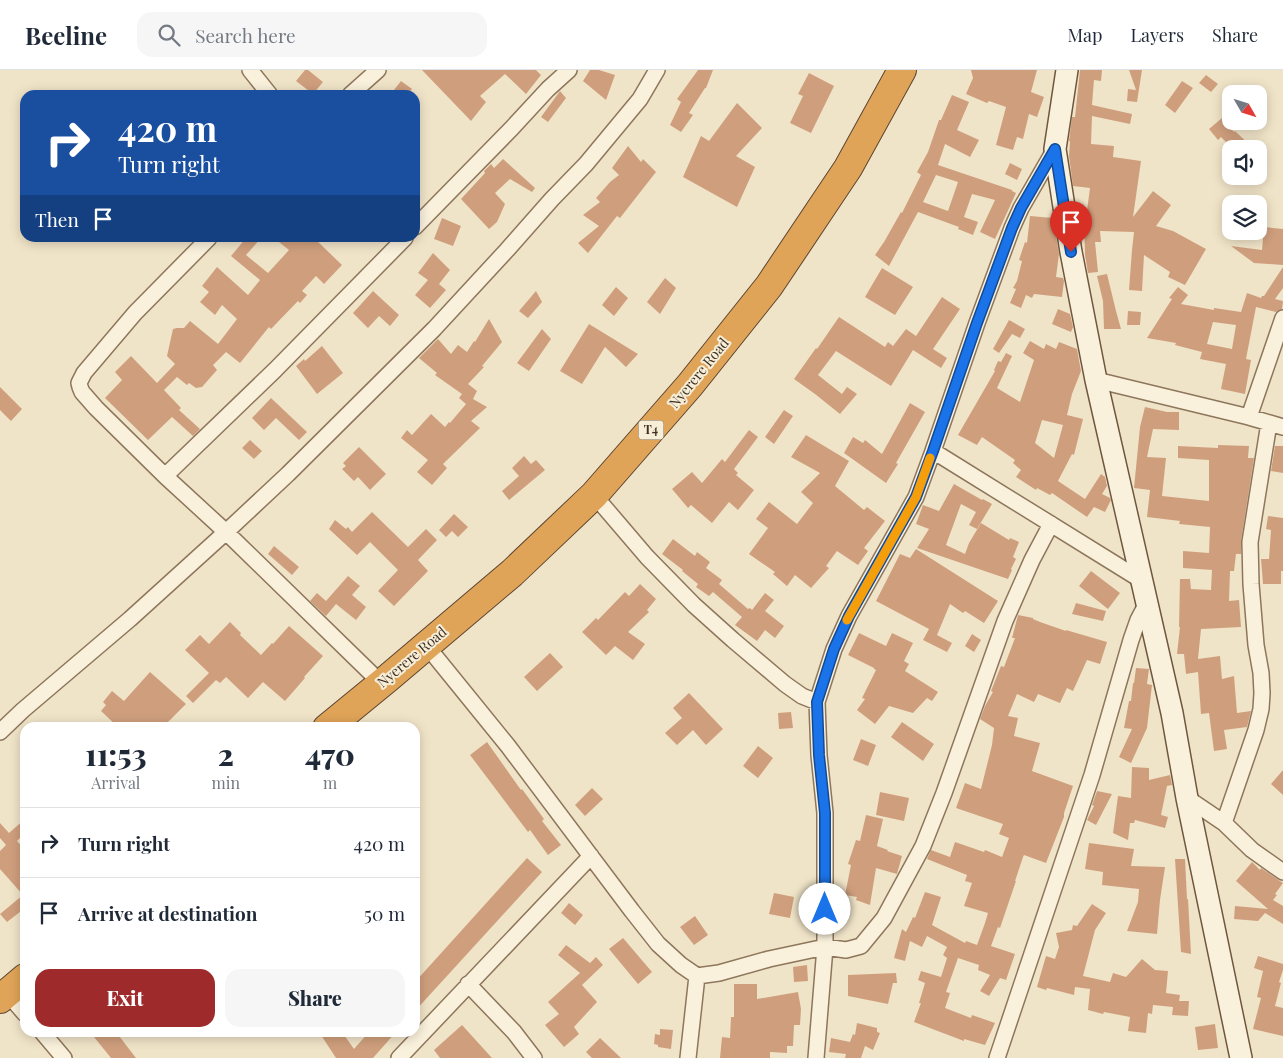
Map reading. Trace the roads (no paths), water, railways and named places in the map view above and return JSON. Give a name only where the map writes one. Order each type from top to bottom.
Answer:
[{"type":"highway","name":"Nyerere Road","points":[[334,722],[512,572],[594,495],[690,385],[769,286],[848,168],[902,70]]},
{"type":"main road","points":[[1067,70],[1055,149],[1071,252],[1096,380],[1172,713],[1187,798],[1241,1058]]},
{"type":"street","points":[[250,70],[266,90]]},
{"type":"street","points":[[356,90],[378,70]]},
{"type":"street","points":[[420,222],[548,89],[569,70]]},
{"type":"street","points":[[0,732],[23,710],[130,619],[226,532],[288,474],[434,329],[586,164],[640,99],[657,70]]},
{"type":"street","points":[[816,1058],[825,947],[825,813],[819,755],[817,702],[834,649],[849,616],[916,497],[1012,228],[1055,149]]},
{"type":"street","points":[[205,242],[135,314],[84,373],[79,383],[82,392],[165,476],[226,532],[381,683]]},
{"type":"street","points":[[165,476],[275,370],[401,242]]},
{"type":"street","points":[[1249,417],[1283,318]]},
{"type":"street","points":[[1096,380],[1276,425],[1250,542],[1256,645],[1261,673],[1262,693],[1260,709],[1256,730],[1232,795],[1224,823]]},
{"type":"street","points":[[933,451],[1142,580]]},
{"type":"street","points":[[594,495],[647,557],[694,605],[785,684],[802,696],[817,702]]},
{"type":"street","points":[[426,645],[508,746],[658,944],[681,965],[698,976],[720,973],[769,959],[825,947],[846,950],[861,946],[884,918],[923,846],[944,793],[1005,621],[1032,560],[1051,524]]},
{"type":"street","points":[[997,1058],[1092,775],[1131,640],[1138,620],[1147,603]]},
{"type":"street","points":[[1187,798],[1224,823],[1252,850],[1283,872]]},
{"type":"street","points":[[420,1035],[590,856]]},
{"type":"street","points":[[688,1058],[698,976]]},
{"type":"street","points":[[468,984],[514,1032],[534,1058]]},
{"type":"street","points":[[11,990],[20,1005]]},
{"type":"street","points":[[46,1037],[64,1058]]},
{"type":"street","points":[[398,1058],[418,1037]]}]
